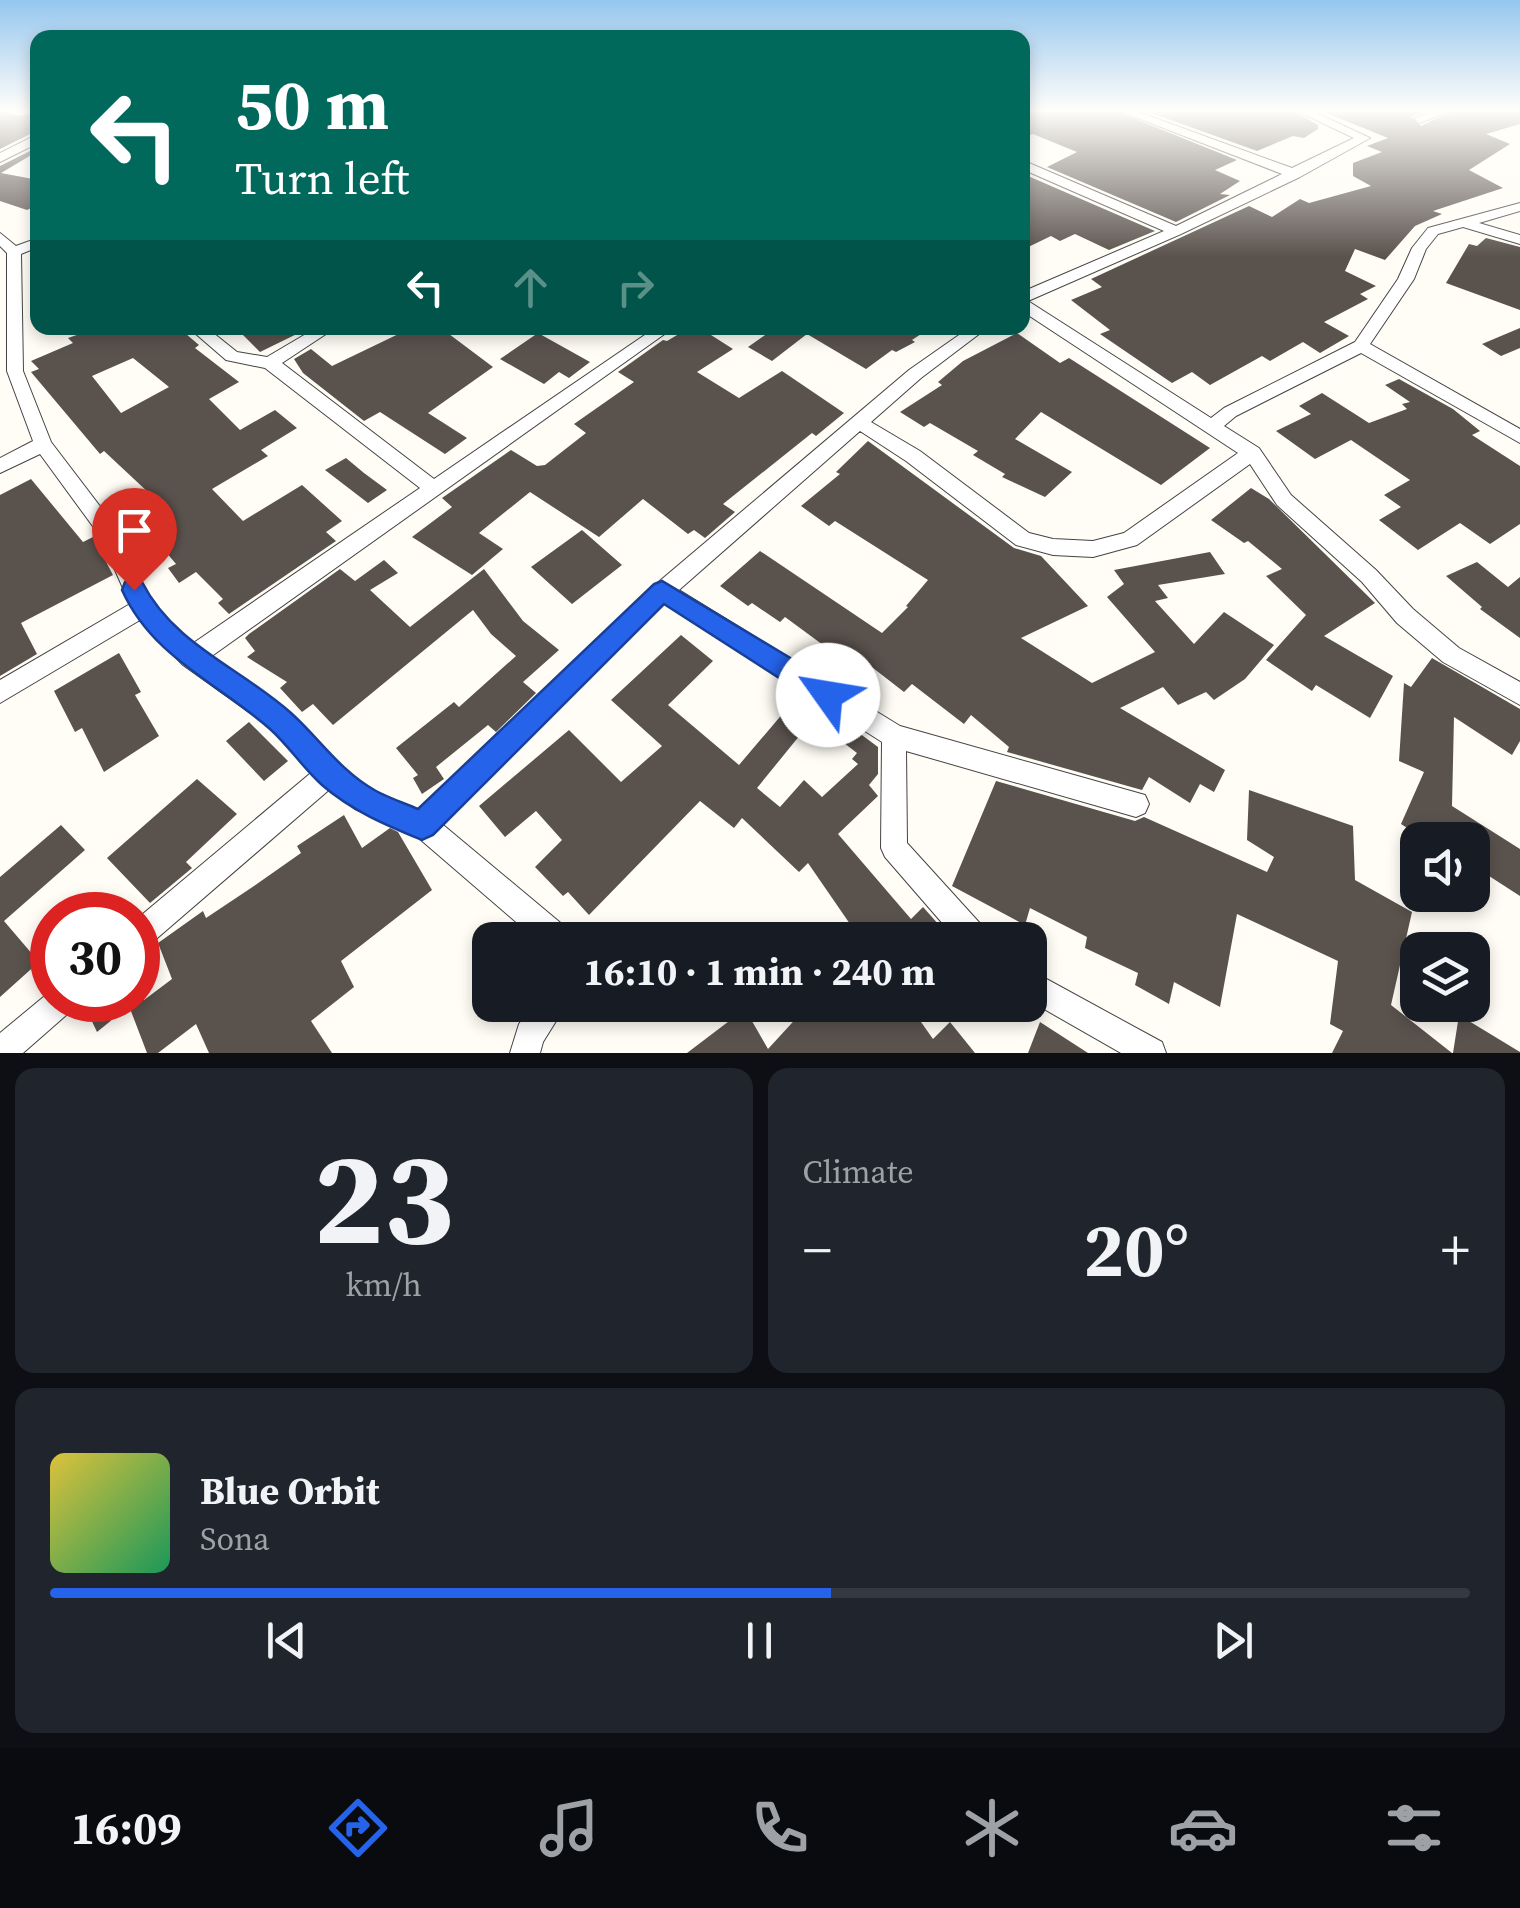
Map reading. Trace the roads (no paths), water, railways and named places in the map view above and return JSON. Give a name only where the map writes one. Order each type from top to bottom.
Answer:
[{"type":"street","points":[[1256,159],[1296,174]]},
{"type":"street","points":[[1030,297],[1324,159]]},
{"type":"street","points":[[1030,167],[1176,231]]},
{"type":"street","points":[[1211,428],[1230,412],[1361,346],[1406,280],[1418,248],[1433,231],[1520,207]]},
{"type":"street","points":[[1460,222],[1520,240]]},
{"type":"street","points":[[7,245],[8,312],[15,372],[44,444],[108,532],[142,608],[191,658],[280,720],[330,774],[364,800],[422,825],[538,922]]},
{"type":"street","points":[[1030,306],[1252,453],[1284,500],[1370,576],[1405,616],[1451,655],[1520,694]]},
{"type":"street","points":[[206,335],[232,356],[270,363],[432,487]]},
{"type":"street","points":[[270,363],[316,335]]},
{"type":"street","points":[[191,658],[655,335]]},
{"type":"street","points":[[422,825],[662,591],[915,374],[969,335]]},
{"type":"street","points":[[1361,346],[1520,437]]},
{"type":"street","points":[[860,423],[912,456],[1023,539],[1053,547],[1093,549],[1130,539],[1252,453]]},
{"type":"street","points":[[0,466],[44,444]]},
{"type":"street","points":[[662,591],[894,736],[1136,804]]},
{"type":"street","points":[[0,692],[142,608]]},
{"type":"street","points":[[894,736],[894,848],[960,922]]},
{"type":"street","points":[[160,917],[330,774]]},
{"type":"street","points":[[1047,995],[1151,1053]]},
{"type":"street","points":[[0,1053],[36,1022]]},
{"type":"street","points":[[525,1053],[530,1034],[539,1022]]}]
